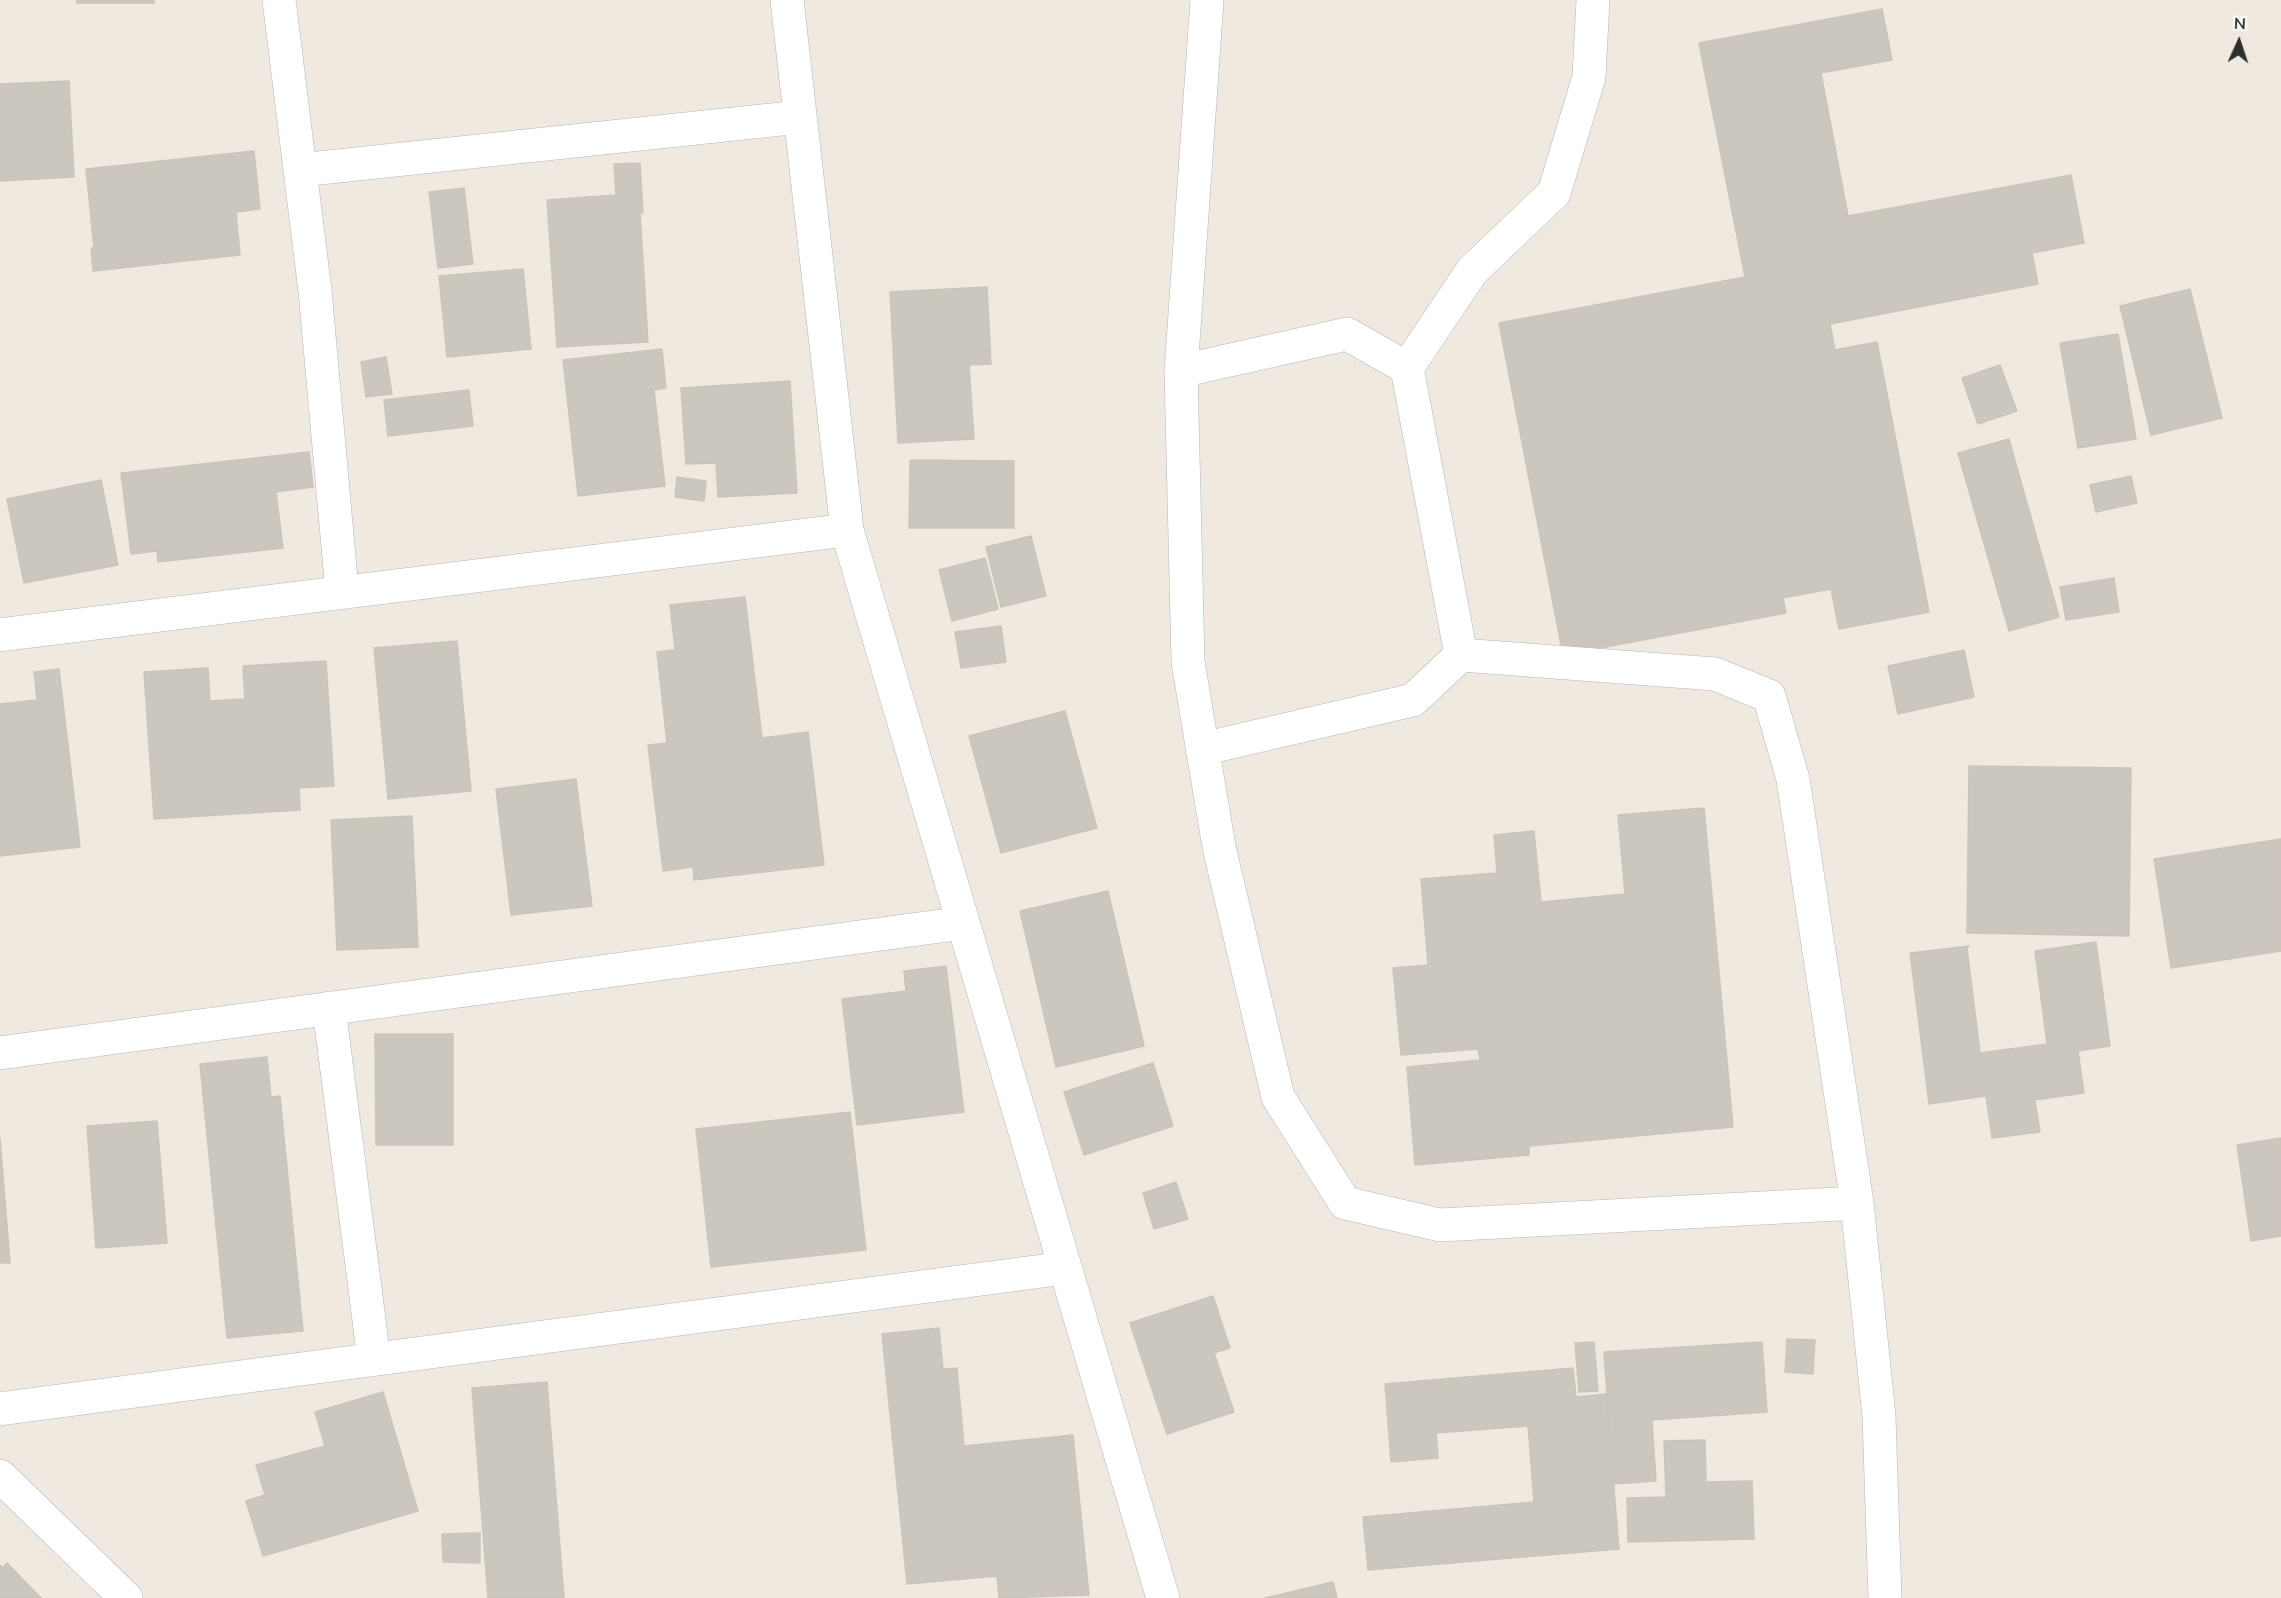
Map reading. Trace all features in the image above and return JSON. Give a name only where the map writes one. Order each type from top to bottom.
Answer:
[{"type":"street","points":[[279,0],[315,291],[342,591]]},
{"type":"street","points":[[787,0],[847,530],[1163,1598]]},
{"type":"street","points":[[1207,0],[1181,370],[1188,662],[1218,847],[1278,1097],[1345,1203],[1440,1225],[1857,1203]]},
{"type":"street","points":[[1461,655],[1407,368],[1472,272],[1554,193],[1589,77],[1593,0]]},
{"type":"street","points":[[300,170],[800,117]]},
{"type":"street","points":[[1181,370],[1347,334],[1407,368]]},
{"type":"street","points":[[0,635],[847,530]]},
{"type":"street","points":[[1202,749],[1413,700],[1461,655],[1715,674],[1769,696],[1793,778],[1857,1203],[1879,1416],[1885,1598]]},
{"type":"street","points":[[0,1053],[963,923]]},
{"type":"street","points":[[329,1008],[374,1359]]},
{"type":"street","points":[[0,1409],[1065,1268]]},
{"type":"street","points":[[0,1476],[126,1598]]},
{"type":"building","points":[[77,0],[154,0],[154,3],[77,3]]},
{"type":"building","points":[[1882,9],[1892,60],[1821,73],[1848,216],[2071,175],[2084,243],[2032,253],[2038,284],[1830,324],[1835,350],[1877,342],[1929,612],[1839,629],[1831,589],[1783,598],[1786,613],[1563,655],[1499,323],[1745,277],[1699,43]]},
{"type":"building","points":[[69,81],[74,177],[0,181],[0,84]]},
{"type":"building","points":[[254,151],[260,209],[236,212],[240,255],[93,271],[91,248],[94,248],[86,169]]},
{"type":"building","points":[[640,163],[643,213],[640,213],[648,342],[557,347],[547,200],[616,195],[614,164]]},
{"type":"building","points":[[464,188],[473,264],[438,268],[429,192]]},
{"type":"building","points":[[523,269],[531,349],[447,357],[439,276]]},
{"type":"building","points":[[987,287],[991,364],[969,365],[974,439],[898,443],[890,292]]},
{"type":"building","points":[[2190,289],[2222,418],[2151,435],[2120,306]]},
{"type":"building","points":[[2118,334],[2136,439],[2078,448],[2060,343]]},
{"type":"building","points":[[662,349],[666,388],[654,390],[665,486],[578,496],[563,360]]},
{"type":"building","points":[[386,357],[392,394],[366,397],[361,362]]},
{"type":"building","points":[[2000,365],[2017,411],[1978,424],[1962,378]]},
{"type":"building","points":[[790,381],[797,493],[718,497],[716,463],[686,464],[681,388]]},
{"type":"building","points":[[469,390],[473,426],[388,436],[384,400]]},
{"type":"building","points":[[2009,439],[2059,617],[2009,631],[1958,453]]},
{"type":"building","points":[[309,452],[313,487],[276,492],[283,548],[158,562],[157,551],[131,554],[121,473]]},
{"type":"building","points":[[910,460],[1014,461],[1014,528],[909,528]]},
{"type":"building","points":[[2131,476],[2137,503],[2096,512],[2090,485]]},
{"type":"building","points":[[677,477],[706,481],[704,501],[675,497]]},
{"type":"building","points":[[101,480],[118,565],[24,583],[7,499]]},
{"type":"building","points":[[1031,536],[1046,596],[1001,607],[986,547]]},
{"type":"building","points":[[985,558],[998,609],[952,621],[939,570]]},
{"type":"building","points":[[2114,578],[2119,612],[2066,620],[2060,587]]},
{"type":"building","points":[[745,597],[762,738],[808,732],[824,865],[694,880],[693,867],[663,871],[648,745],[667,743],[657,652],[675,650],[670,605]]},
{"type":"building","points":[[1001,626],[1006,662],[961,668],[955,632]]},
{"type":"building","points":[[457,641],[471,791],[388,799],[374,648]]},
{"type":"building","points":[[1964,650],[1974,697],[1898,714],[1888,666]]},
{"type":"building","points":[[326,661],[334,786],[299,788],[300,810],[154,819],[144,672],[208,668],[210,701],[245,699],[243,666]]},
{"type":"building","points":[[59,669],[80,847],[0,856],[0,704],[37,700],[34,672]]},
{"type":"building","points":[[1065,711],[1097,828],[1001,853],[969,736]]},
{"type":"building","points":[[1969,766],[2131,768],[2129,936],[1967,933]]},
{"type":"building","points":[[576,779],[592,906],[511,915],[496,789]]},
{"type":"building","points":[[1704,808],[1733,1127],[1529,1146],[1529,1155],[1415,1165],[1407,1067],[1480,1060],[1478,1049],[1401,1055],[1393,968],[1428,965],[1421,879],[1497,873],[1494,835],[1534,831],[1541,902],[1625,894],[1618,815]]},
{"type":"building","points":[[412,816],[418,947],[337,950],[331,820]]},
{"type":"building","points":[[2281,839],[2281,951],[2171,968],[2154,859]]},
{"type":"building","points":[[1108,891],[1144,1046],[1056,1067],[1020,911]]},
{"type":"building","points":[[2096,942],[2110,1046],[2078,1051],[2084,1093],[2035,1100],[2040,1132],[1992,1138],[1986,1096],[1929,1104],[1910,953],[1969,946],[1967,948],[1980,1053],[2047,1044],[2035,951]]},
{"type":"building","points":[[946,966],[964,1112],[857,1125],[842,999],[906,991],[904,971]]},
{"type":"building","points":[[375,1034],[453,1034],[453,1145],[376,1145]]},
{"type":"building","points":[[267,1057],[271,1097],[280,1096],[303,1331],[227,1338],[200,1064]]},
{"type":"building","points":[[1153,1063],[1173,1126],[1084,1155],[1064,1092]]},
{"type":"building","points":[[850,1112],[866,1250],[711,1267],[696,1129]]},
{"type":"building","points":[[157,1121],[167,1243],[96,1248],[87,1126]]},
{"type":"building","points":[[0,1138],[10,1263],[0,1263]]},
{"type":"building","points":[[2281,1138],[2281,1236],[2251,1241],[2237,1145]]},
{"type":"building","points":[[1176,1182],[1188,1219],[1154,1229],[1143,1193]]},
{"type":"building","points":[[1213,1296],[1230,1348],[1214,1353],[1234,1412],[1167,1434],[1130,1323]]},
{"type":"building","points":[[939,1328],[943,1369],[957,1368],[964,1446],[1073,1435],[1089,1595],[999,1598],[997,1576],[907,1584],[882,1334]]},
{"type":"building","points":[[1787,1339],[1815,1340],[1813,1374],[1785,1372]]},
{"type":"building","points":[[1594,1342],[1598,1391],[1579,1392],[1575,1343]]},
{"type":"building","points":[[1762,1342],[1767,1412],[1652,1420],[1656,1481],[1613,1484],[1604,1352]]},
{"type":"building","points":[[1573,1368],[1576,1397],[1606,1394],[1619,1549],[1368,1570],[1363,1517],[1534,1502],[1528,1426],[1436,1433],[1438,1458],[1391,1462],[1385,1384]]},
{"type":"building","points":[[547,1382],[564,1598],[488,1598],[472,1388]]},
{"type":"building","points":[[383,1392],[418,1511],[263,1556],[246,1501],[265,1495],[256,1465],[325,1446],[315,1412]]},
{"type":"building","points":[[1705,1440],[1706,1482],[1752,1481],[1754,1539],[1628,1542],[1627,1498],[1666,1497],[1664,1441]]},
{"type":"building","points":[[480,1533],[480,1563],[443,1562],[442,1534]]},
{"type":"building","points":[[7,1563],[41,1598],[0,1598],[0,1565],[2,1568]]},
{"type":"building","points":[[1333,1582],[1337,1598],[1265,1598]]}]
